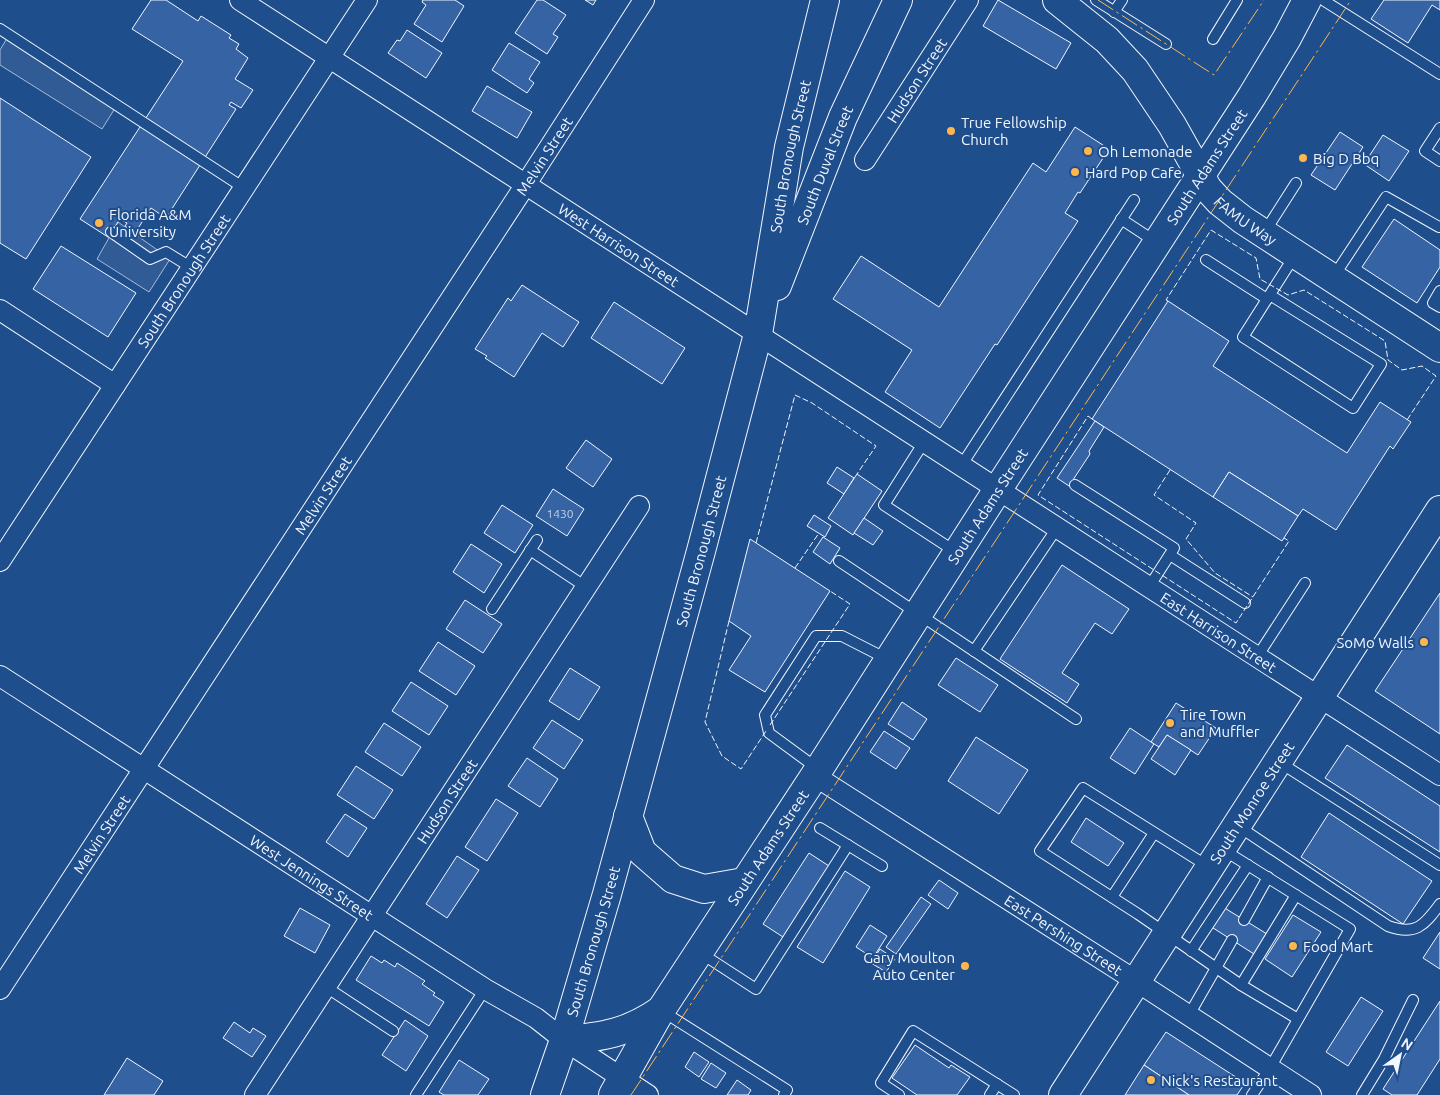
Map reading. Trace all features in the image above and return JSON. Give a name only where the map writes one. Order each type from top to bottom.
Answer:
[{"type":"main road","name":"South Bronough Street","points":[[545,1095],[564,1040],[628,816],[758,334],[789,147],[824,0]]},
{"type":"main road","name":"South Duval Street","points":[[758,334],[843,117],[898,0]]},
{"type":"main road","name":"South Adams Street","points":[[618,1087],[661,1010],[817,773],[1252,96],[1287,38],[1307,0]]},
{"type":"main road","name":"FAMU Way","points":[[1077,5],[1106,40],[1135,70],[1167,117],[1208,189],[1220,202],[1332,279],[1436,343]]},
{"type":"main road","name":"South Monroe Street","points":[[1063,1095],[1440,510]]},
{"type":"main road","points":[[628,816],[642,852],[673,879],[704,889],[744,882]]},
{"type":"main road","name":"South Adams Street","points":[[564,1040],[594,1038],[623,1031],[645,1021],[661,1010]]},
{"type":"street","name":"West Harrison Street","points":[[240,0],[998,489]]},
{"type":"street","name":"South Bronough Street","points":[[0,561],[330,58],[366,0]]},
{"type":"street","name":"Melvin Street","points":[[0,989],[526,184],[644,0]]},
{"type":"street","name":"Hudson Street","points":[[865,160],[968,0]]},
{"type":"street","points":[[0,310],[116,385]]},
{"type":"street","name":"East Harrison Street","points":[[998,489],[1440,775]]},
{"type":"street","name":"Hudson Street","points":[[255,1095],[639,506]]},
{"type":"street","name":"West Jennings Street","points":[[0,676],[484,989],[536,1018],[618,1087],[648,1095]]},
{"type":"street","name":"East Pershing Street","points":[[817,773],[1311,1095]]},
{"type":"lane","points":[[1114,12],[1122,0]]},
{"type":"lane","points":[[1213,39],[1237,0]]},
{"type":"lane","points":[[1323,0],[1440,74]]},
{"type":"lane","points":[[1077,5],[1114,12],[1166,44]]},
{"type":"lane","points":[[0,29],[244,188]]},
{"type":"lane","points":[[1440,128],[1425,151],[1440,161]]},
{"type":"lane","points":[[1264,233],[1296,183]]},
{"type":"lane","points":[[1332,279],[1386,197],[1439,228]]},
{"type":"lane","points":[[961,466],[1134,200]]},
{"type":"lane","points":[[1121,219],[1157,243]]},
{"type":"lane","points":[[111,232],[150,259],[166,252],[192,268]]},
{"type":"lane","points":[[1206,260],[1269,297],[1380,364],[1353,408],[1242,337],[1269,297],[1296,254]]},
{"type":"lane","points":[[1436,305],[1440,291]]},
{"type":"lane","points":[[924,442],[884,505],[957,553]]},
{"type":"lane","points":[[1075,485],[1174,548],[1149,587]]},
{"type":"lane","points":[[974,651],[1057,528]]},
{"type":"lane","points":[[492,609],[537,540]]},
{"type":"lane","points":[[530,550],[586,587]]},
{"type":"lane","points":[[1170,555],[1245,603]]},
{"type":"lane","points":[[839,561],[1076,719]]},
{"type":"lane","points":[[1257,657],[1305,583]]},
{"type":"lane","points":[[817,773],[769,733],[764,714],[816,636],[842,636],[889,660]]},
{"type":"lane","points":[[1278,761],[1440,864]]},
{"type":"lane","points":[[1252,1095],[1270,1068],[1350,929],[1248,865],[1216,858],[1154,833],[1082,788],[1040,851],[1112,897],[1241,985],[1298,1019]]},
{"type":"lane","points":[[1237,825],[1388,926],[1402,931],[1414,929],[1430,919],[1440,904]]},
{"type":"lane","points":[[820,828],[882,866]]},
{"type":"lane","points":[[1112,897],[1154,833]]},
{"type":"lane","points":[[699,952],[756,989],[848,845]]},
{"type":"lane","points":[[1191,951],[1248,865]]},
{"type":"lane","points":[[1244,920],[1268,877]]},
{"type":"lane","points":[[1241,985],[1296,895]]},
{"type":"lane","points":[[1189,1015],[1232,940]]},
{"type":"lane","points":[[326,987],[393,1032]]},
{"type":"lane","points":[[416,1095],[484,989]]},
{"type":"lane","points":[[1362,1095],[1384,1059],[1413,1000]]},
{"type":"lane","points":[[661,1010],[787,1090],[784,1095]]},
{"type":"lane","points":[[898,1095],[880,1083],[914,1031],[1014,1095]]},
{"type":"lane","points":[[990,1095],[996,1084]]},
{"type":"shaded area","points":[[9,35],[117,105],[102,129],[0,65],[0,50]]},
{"type":"shaded area","points":[[118,222],[170,259],[149,292],[97,259]]},
{"type":"building","points":[[151,0],[166,0],[198,21],[201,16],[231,35],[229,38],[239,44],[236,49],[248,58],[235,79],[253,90],[241,108],[231,102],[229,105],[236,109],[166,218],[151,208],[135,233],[125,226],[127,223],[120,219],[108,237],[80,219],[183,61],[132,29]]},
{"type":"building","points":[[423,0],[455,0],[464,6],[442,42],[414,24],[426,5],[422,2]]},
{"type":"building","points":[[537,0],[543,0],[566,15],[553,34],[558,37],[547,54],[515,33]]},
{"type":"building","points":[[585,0],[596,0],[593,5]]},
{"type":"building","points":[[998,0],[1071,43],[1056,69],[983,26]]},
{"type":"building","points":[[1384,0],[1440,0],[1440,10],[1432,5],[1408,43],[1371,19]]},
{"type":"building","points":[[407,30],[442,53],[426,78],[388,53],[397,40],[400,41]]},
{"type":"building","points":[[509,43],[540,62],[529,79],[534,83],[527,93],[492,70]]},
{"type":"building","points":[[487,86],[532,112],[517,138],[472,111]]},
{"type":"building","points":[[0,98],[91,157],[26,259],[0,243]]},
{"type":"building","points":[[1075,127],[1109,149],[1065,213],[1078,221],[940,428],[885,392],[912,350],[833,299],[861,256],[939,307],[1033,163],[1046,172]]},
{"type":"building","points":[[1340,132],[1363,147],[1335,190],[1311,175]]},
{"type":"building","points":[[1383,135],[1409,151],[1389,181],[1364,164]]},
{"type":"building","points":[[1394,219],[1440,250],[1440,267],[1417,303],[1362,267]]},
{"type":"building","points":[[61,246],[136,293],[108,337],[33,289]]},
{"type":"building","points":[[522,285],[579,322],[563,347],[542,333],[514,377],[475,349],[508,298],[511,301]]},
{"type":"building","points":[[1168,301],[1229,341],[1213,366],[1347,453],[1380,402],[1411,422],[1393,449],[1390,446],[1336,530],[1303,509],[1298,516],[1229,472],[1213,497],[1092,419]]},
{"type":"building","points":[[614,302],[685,348],[662,384],[591,338]]},
{"type":"building","points":[[1095,421],[1104,427],[1089,451],[1090,454],[1069,486],[1057,478]]},
{"type":"building","points":[[586,440],[612,459],[593,487],[566,468]]},
{"type":"building","points":[[837,467],[854,478],[844,494],[827,483]]},
{"type":"building","points":[[1229,472],[1298,516],[1282,541],[1213,497]]},
{"type":"building","points":[[857,474],[882,491],[853,535],[828,518]]},
{"type":"building","points":[[553,489],[584,509],[567,536],[536,516]]},
{"type":"building","points":[[502,505],[533,525],[515,553],[484,533]]},
{"type":"building","points":[[814,515],[831,526],[825,537],[807,526]]},
{"type":"building","points":[[864,518],[883,531],[873,545],[854,533]]},
{"type":"building","points":[[823,537],[840,548],[830,564],[813,552]]},
{"type":"building","points":[[750,539],[830,591],[765,692],[729,670],[751,636],[729,621]]},
{"type":"building","points":[[471,544],[502,564],[484,593],[453,572]]},
{"type":"building","points":[[1062,565],[1129,609],[1112,634],[1095,623],[1062,673],[1079,684],[1067,703],[1000,659]]},
{"type":"building","name":"SoMo Walls","points":[[1440,593],[1440,734],[1375,691]]},
{"type":"building","points":[[465,600],[502,624],[483,653],[446,629]]},
{"type":"building","points":[[438,642],[475,666],[456,695],[419,671]]},
{"type":"building","points":[[956,658],[998,685],[980,712],[938,685]]},
{"type":"building","points":[[570,668],[600,687],[579,720],[549,701]]},
{"type":"building","points":[[411,682],[448,706],[429,735],[392,711]]},
{"type":"building","points":[[902,702],[927,719],[913,740],[888,724]]},
{"type":"building","points":[[1176,703],[1216,728],[1198,755],[1167,735],[1159,747],[1151,742]]},
{"type":"building","points":[[552,720],[583,740],[564,769],[533,748]]},
{"type":"building","points":[[384,723],[421,747],[402,776],[365,752]]},
{"type":"building","points":[[1130,728],[1154,744],[1135,774],[1110,758]]},
{"type":"building","points":[[884,731],[910,748],[896,769],[870,752]]},
{"type":"building","points":[[1167,735],[1191,750],[1175,775],[1151,759]]},
{"type":"building","points":[[976,737],[1028,770],[999,814],[948,781]]},
{"type":"building","points":[[1347,745],[1440,806],[1440,852],[1325,778]]},
{"type":"building","points":[[527,758],[558,779],[540,807],[508,786]]},
{"type":"building","points":[[356,766],[393,790],[374,819],[337,795]]},
{"type":"building","points":[[496,799],[518,813],[487,861],[465,847]]},
{"type":"building","points":[[1329,813],[1432,881],[1403,924],[1301,857]]},
{"type":"building","points":[[345,814],[367,828],[348,857],[326,842]]},
{"type":"building","points":[[1086,818],[1124,843],[1108,866],[1071,842]]},
{"type":"building","points":[[809,853],[829,866],[783,937],[763,924]]},
{"type":"building","points":[[457,856],[479,870],[447,918],[426,904]]},
{"type":"building","points":[[845,871],[870,887],[823,963],[797,947]]},
{"type":"building","points":[[939,880],[958,893],[948,909],[928,895]]},
{"type":"building","points":[[921,897],[931,904],[896,954],[886,947]]},
{"type":"building","points":[[1223,907],[1267,934],[1254,954],[1210,926]]},
{"type":"building","points":[[300,908],[330,925],[315,953],[284,936]]},
{"type":"building","name":"Food Mart","points":[[1293,915],[1321,932],[1292,977],[1265,959]]},
{"type":"building","points":[[870,925],[887,936],[873,958],[856,947]]},
{"type":"building","points":[[1440,932],[1440,969],[1423,958]]},
{"type":"building","points":[[880,949],[895,959],[886,972],[871,963]]},
{"type":"building","points":[[371,956],[382,963],[384,960],[395,967],[397,963],[425,981],[422,984],[435,993],[433,995],[444,1002],[429,1026],[356,980]]},
{"type":"building","points":[[1361,997],[1383,1011],[1348,1066],[1326,1052]]},
{"type":"building","points":[[1440,1001],[1440,1059],[1417,1095],[1392,1095],[1383,1089]]},
{"type":"building","points":[[405,1020],[428,1036],[406,1071],[382,1055]]},
{"type":"building","points":[[234,1022],[250,1033],[253,1028],[266,1036],[252,1057],[223,1038]]},
{"type":"building","points":[[1166,1032],[1245,1083],[1237,1095],[1189,1095],[1144,1065]]},
{"type":"building","points":[[915,1045],[949,1068],[951,1065],[970,1077],[957,1095],[917,1095],[892,1078]]},
{"type":"building","points":[[694,1052],[709,1062],[699,1077],[685,1067]]},
{"type":"building","points":[[127,1058],[163,1081],[154,1095],[104,1095]]},
{"type":"building","points":[[459,1060],[489,1079],[478,1095],[444,1095],[439,1092]]},
{"type":"building","points":[[711,1063],[726,1073],[716,1088],[701,1079]]},
{"type":"building","name":"Nick's Restaurant","points":[[1144,1065],[1189,1095],[1125,1095]]},
{"type":"building","points":[[737,1080],[751,1090],[748,1095],[727,1095]]},
{"type":"fence","points":[[1168,301],[1166,300],[1211,230],[1256,258],[1260,279],[1288,295],[1304,290],[1385,341],[1388,360],[1402,370],[1422,366],[1436,376],[1407,420]]},
{"type":"fence","points":[[756,543],[795,395],[812,403],[876,446],[857,474]]},
{"type":"fence","points":[[1092,419],[1088,416],[1038,495],[1236,623],[1289,541],[1284,538]]},
{"type":"fence","points":[[1170,470],[1154,495],[1196,523],[1186,539],[1215,573],[1253,597]]},
{"type":"fence","points":[[795,568],[819,533]]},
{"type":"fence","points":[[770,725],[850,604],[830,591]]},
{"type":"fence","points":[[729,621],[705,722],[722,756],[741,769],[766,731]]},
{"type":"power","points":[[1098,0],[1214,75],[1264,0]]},
{"type":"power","points":[[631,1095],[1351,0]]},
{"type":"place","name":"True Fellowship Church","points":[[951,131]]},
{"type":"place","name":"Oh Lemonade","points":[[1088,151]]},
{"type":"place","name":"Big D Bbq","points":[[1303,158]]},
{"type":"place","name":"Hard Pop Cafe","points":[[1075,172]]},
{"type":"place","name":"Florida A&M University","points":[[99,223]]},
{"type":"place","name":"SoMo Walls","points":[[1424,642]]},
{"type":"place","name":"Tire Town and Muffler","points":[[1170,723]]},
{"type":"place","name":"Food Mart","points":[[1293,946]]},
{"type":"place","name":"Gary Moulton Auto Center","points":[[965,966]]},
{"type":"place","name":"Nick's Restaurant","points":[[1151,1080]]}]
